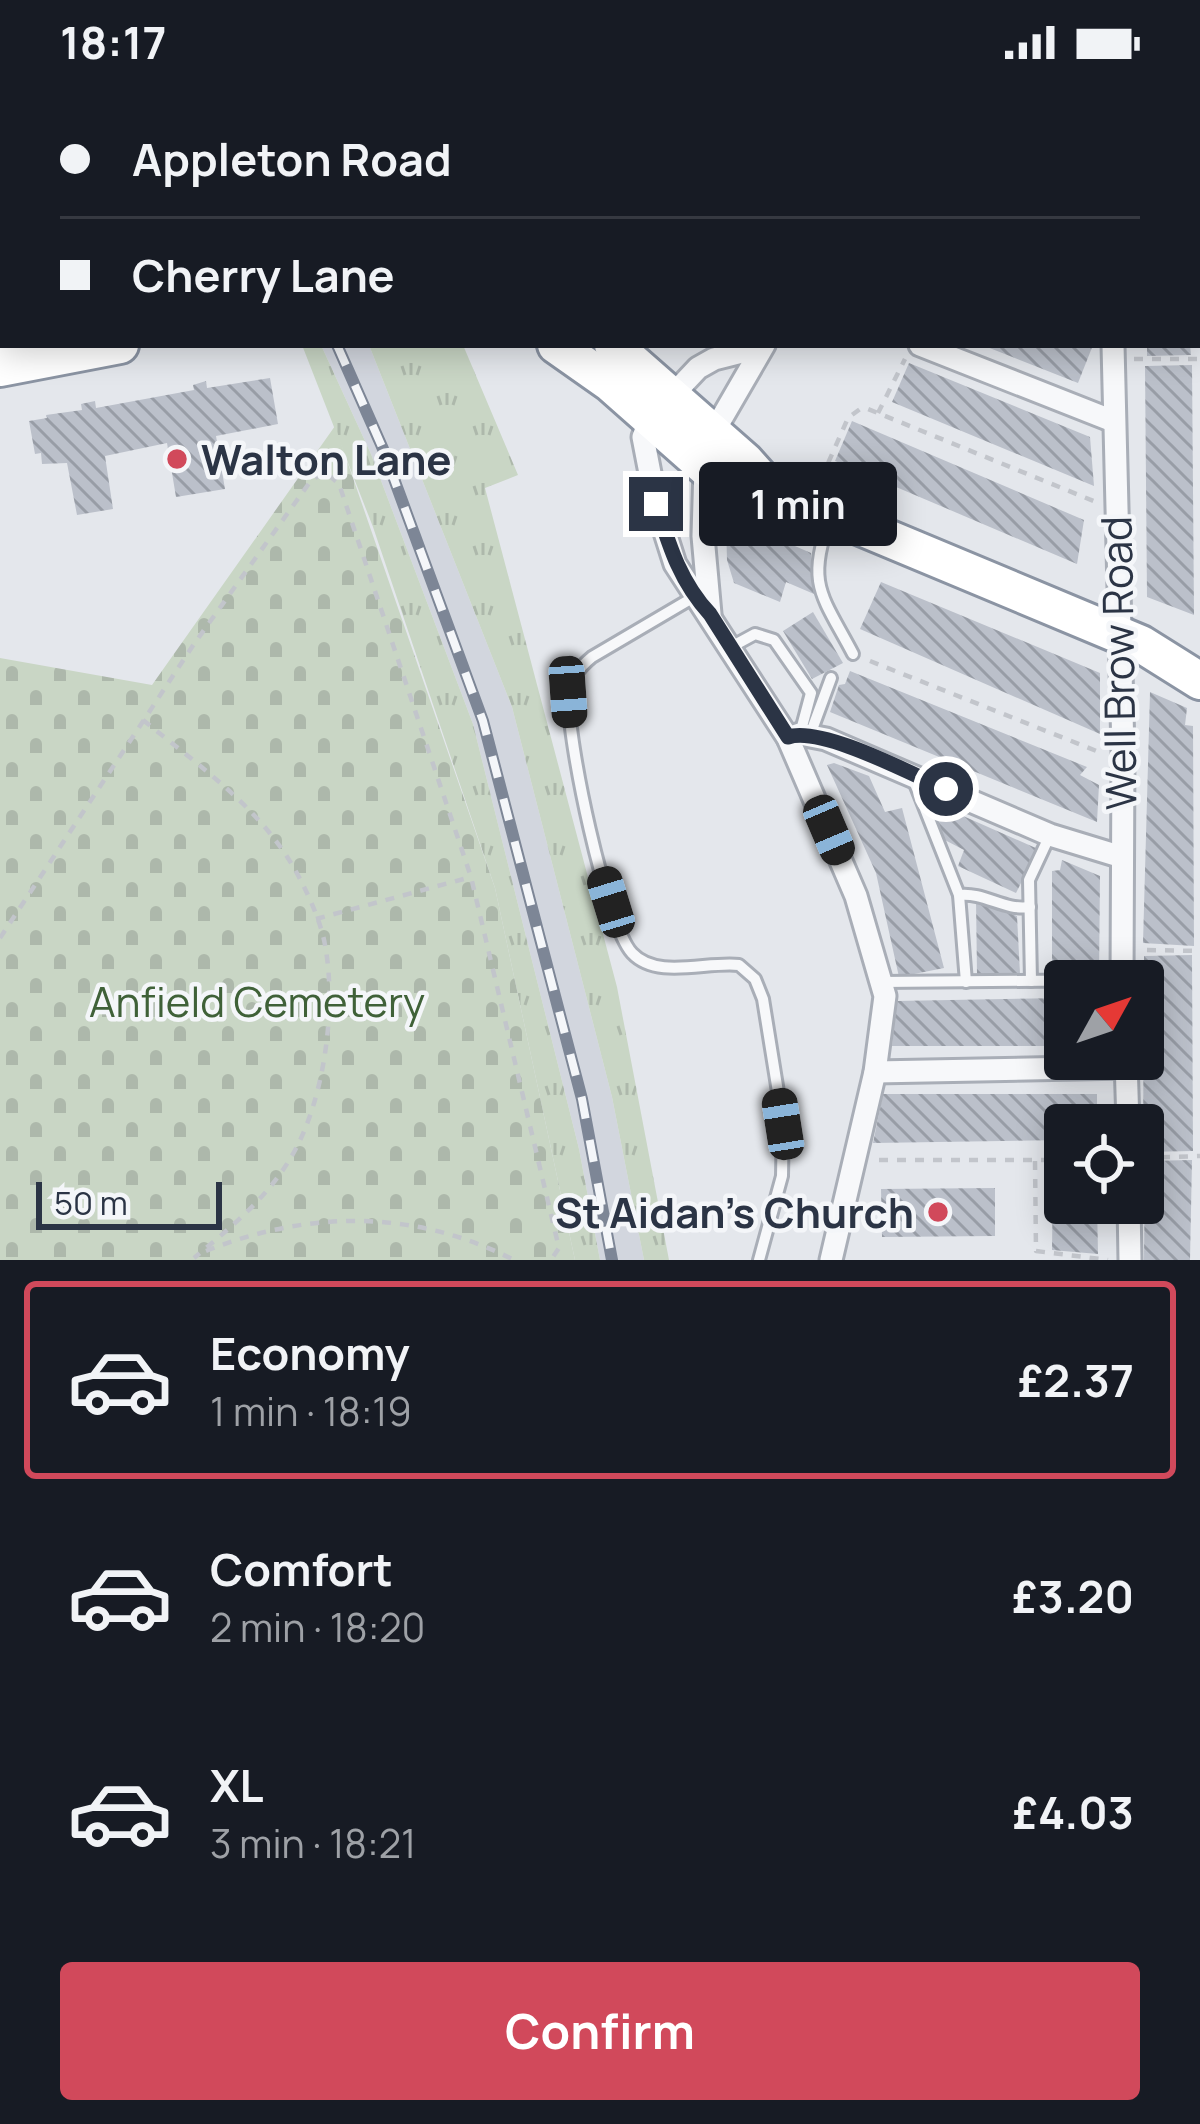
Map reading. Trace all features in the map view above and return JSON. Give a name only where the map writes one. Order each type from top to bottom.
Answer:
[{"type":"highway","points":[[1,353],[75,348]]},
{"type":"highway","points":[[560,348],[610,383],[660,407]]},
{"type":"highway","points":[[615,348],[660,407],[709,450],[728,483],[825,499],[1129,640],[1200,680]]},
{"type":"highway","points":[[1129,640],[1200,654]]},
{"type":"street","points":[[755,348],[714,359],[660,407],[644,436],[656,504],[675,564],[730,647],[799,735],[856,896],[885,996],[875,1072],[831,1260]]},
{"type":"street","points":[[702,606],[709,450],[762,348]]},
{"type":"street","points":[[924,348],[1112,421]]},
{"type":"street","name":"Well Brow Road","points":[[1113,352],[1114,509],[1129,640],[1123,960]]},
{"type":"street","points":[[799,735],[911,773],[1050,835],[1122,857]]},
{"type":"street","points":[[875,1072],[1044,1066]]},
{"type":"street","points":[[1130,1224],[1130,1260]]},
{"type":"lane","points":[[825,499],[818,587],[854,654]]},
{"type":"lane","points":[[702,606],[592,657],[577,670],[568,692],[571,728],[603,875],[630,952],[646,964],[739,965],[754,979],[763,999],[783,1124],[782,1176],[759,1260]]},
{"type":"lane","points":[[730,647],[755,634],[774,640],[811,693],[799,735]]},
{"type":"lane","points":[[799,735],[831,678]]},
{"type":"lane","points":[[911,773],[959,895],[966,982]]},
{"type":"lane","points":[[1031,981],[1029,880],[1050,835]]},
{"type":"lane","points":[[959,895],[973,894],[1015,909],[1030,908]]},
{"type":"lane","points":[[881,982],[1044,981]]},
{"type":"path","points":[[878,413],[914,348]]},
{"type":"path","points":[[1113,352],[1200,359]]},
{"type":"path","points":[[825,499],[853,412],[860,409],[1114,509]]},
{"type":"path","points":[[0,938],[143,720],[310,482],[324,471],[339,484],[471,877],[559,1248],[551,1260]]},
{"type":"path","points":[[854,654],[1096,752],[1124,752]]},
{"type":"path","points":[[143,720],[236,795],[293,866],[325,940],[331,1001],[316,1095],[291,1158],[251,1209],[192,1259]]},
{"type":"path","points":[[316,919],[471,877]]},
{"type":"path","points":[[1123,950],[1200,951]]},
{"type":"path","points":[[1164,1157],[1200,1156]]},
{"type":"path","points":[[856,1160],[1044,1161]]},
{"type":"path","points":[[1035,1161],[1036,1251],[1111,1260]]},
{"type":"path","points":[[192,1259],[287,1225],[375,1219],[450,1234],[514,1260]]},
{"type":"shaded area","points":[[322,348],[370,348],[512,707],[612,1097],[644,1260],[600,1260],[579,1149],[473,724],[371,454]]},
{"type":"green space","points":[[303,348],[322,348],[371,454],[473,724],[579,1149],[600,1260],[575,1260],[495,888],[373,527]]},
{"type":"green space","points":[[370,348],[464,348],[518,475],[485,488],[617,987],[669,1260],[644,1260],[612,1097],[512,707]]},
{"type":"green space","name":"Anfield Cemetery","points":[[335,426],[495,888],[575,1260],[0,1260],[0,658],[152,685]]},
{"type":"building","points":[[990,348],[1092,348],[1078,383]]},
{"type":"building","points":[[1147,348],[1190,348],[1191,355],[1147,356]]},
{"type":"building","points":[[909,363],[1090,437],[1094,486],[892,402]]},
{"type":"building","points":[[1192,365],[1194,615],[1147,597],[1145,366]]},
{"type":"building","points":[[270,378],[278,424],[216,436],[225,489],[176,497],[167,443],[105,456],[113,509],[77,515],[67,463],[42,464],[41,453],[35,454],[29,421],[46,415],[82,410],[81,404],[95,401],[96,408],[194,390],[193,385],[206,381],[207,388]]},
{"type":"building","points":[[852,421],[1084,520],[1077,564],[835,461]]},
{"type":"building","points":[[733,519],[811,553],[814,594],[786,582],[780,602],[734,583],[727,560],[726,524]]},
{"type":"building","points":[[881,582],[1100,673],[1100,734],[860,629]]},
{"type":"building","points":[[813,612],[843,663],[812,679],[783,631]]},
{"type":"building","points":[[850,671],[1087,767],[1080,775],[1099,785],[1097,822],[830,712],[839,685],[845,684]]},
{"type":"building","points":[[1150,692],[1187,708],[1185,725],[1193,726],[1194,946],[1143,943]]},
{"type":"building","points":[[834,763],[869,776],[885,812],[902,808],[944,968],[899,977],[876,873],[827,765]]},
{"type":"building","points":[[936,804],[1038,849],[1016,893],[958,866],[964,850],[941,838],[931,814]]},
{"type":"building","points":[[1062,860],[1100,876],[1099,960],[1052,960],[1052,871],[1060,870]]},
{"type":"building","points":[[976,900],[1017,916],[1020,974],[977,974]]},
{"type":"building","points":[[1192,955],[1193,1151],[1164,1152],[1164,1104],[1143,1104],[1143,1080],[1164,1080],[1164,960],[1144,960],[1144,956]]},
{"type":"building","points":[[1044,998],[1044,1046],[892,1046],[896,1001]]},
{"type":"building","points":[[883,1094],[1097,1094],[1097,1104],[1044,1104],[1044,1140],[873,1143]]},
{"type":"building","points":[[1192,1160],[1190,1260],[1144,1260],[1144,1224],[1164,1224],[1164,1161]]},
{"type":"building","name":"St Aidan's Church","points":[[995,1188],[995,1236],[882,1237],[881,1189]]},
{"type":"building","points":[[1052,1224],[1097,1224],[1098,1254],[1052,1250]]},
{"type":"railway","points":[[338,348],[383,449],[483,721],[582,1099],[612,1260]]},
{"type":"place","name":"Walton Lane","points":[[177,459]]},
{"type":"place","name":"St Aidan's Church","points":[[938,1212]]},
{"type":"route","points":[[656,504],[675,564],[788,737],[800,734],[826,740],[946,789]]}]
